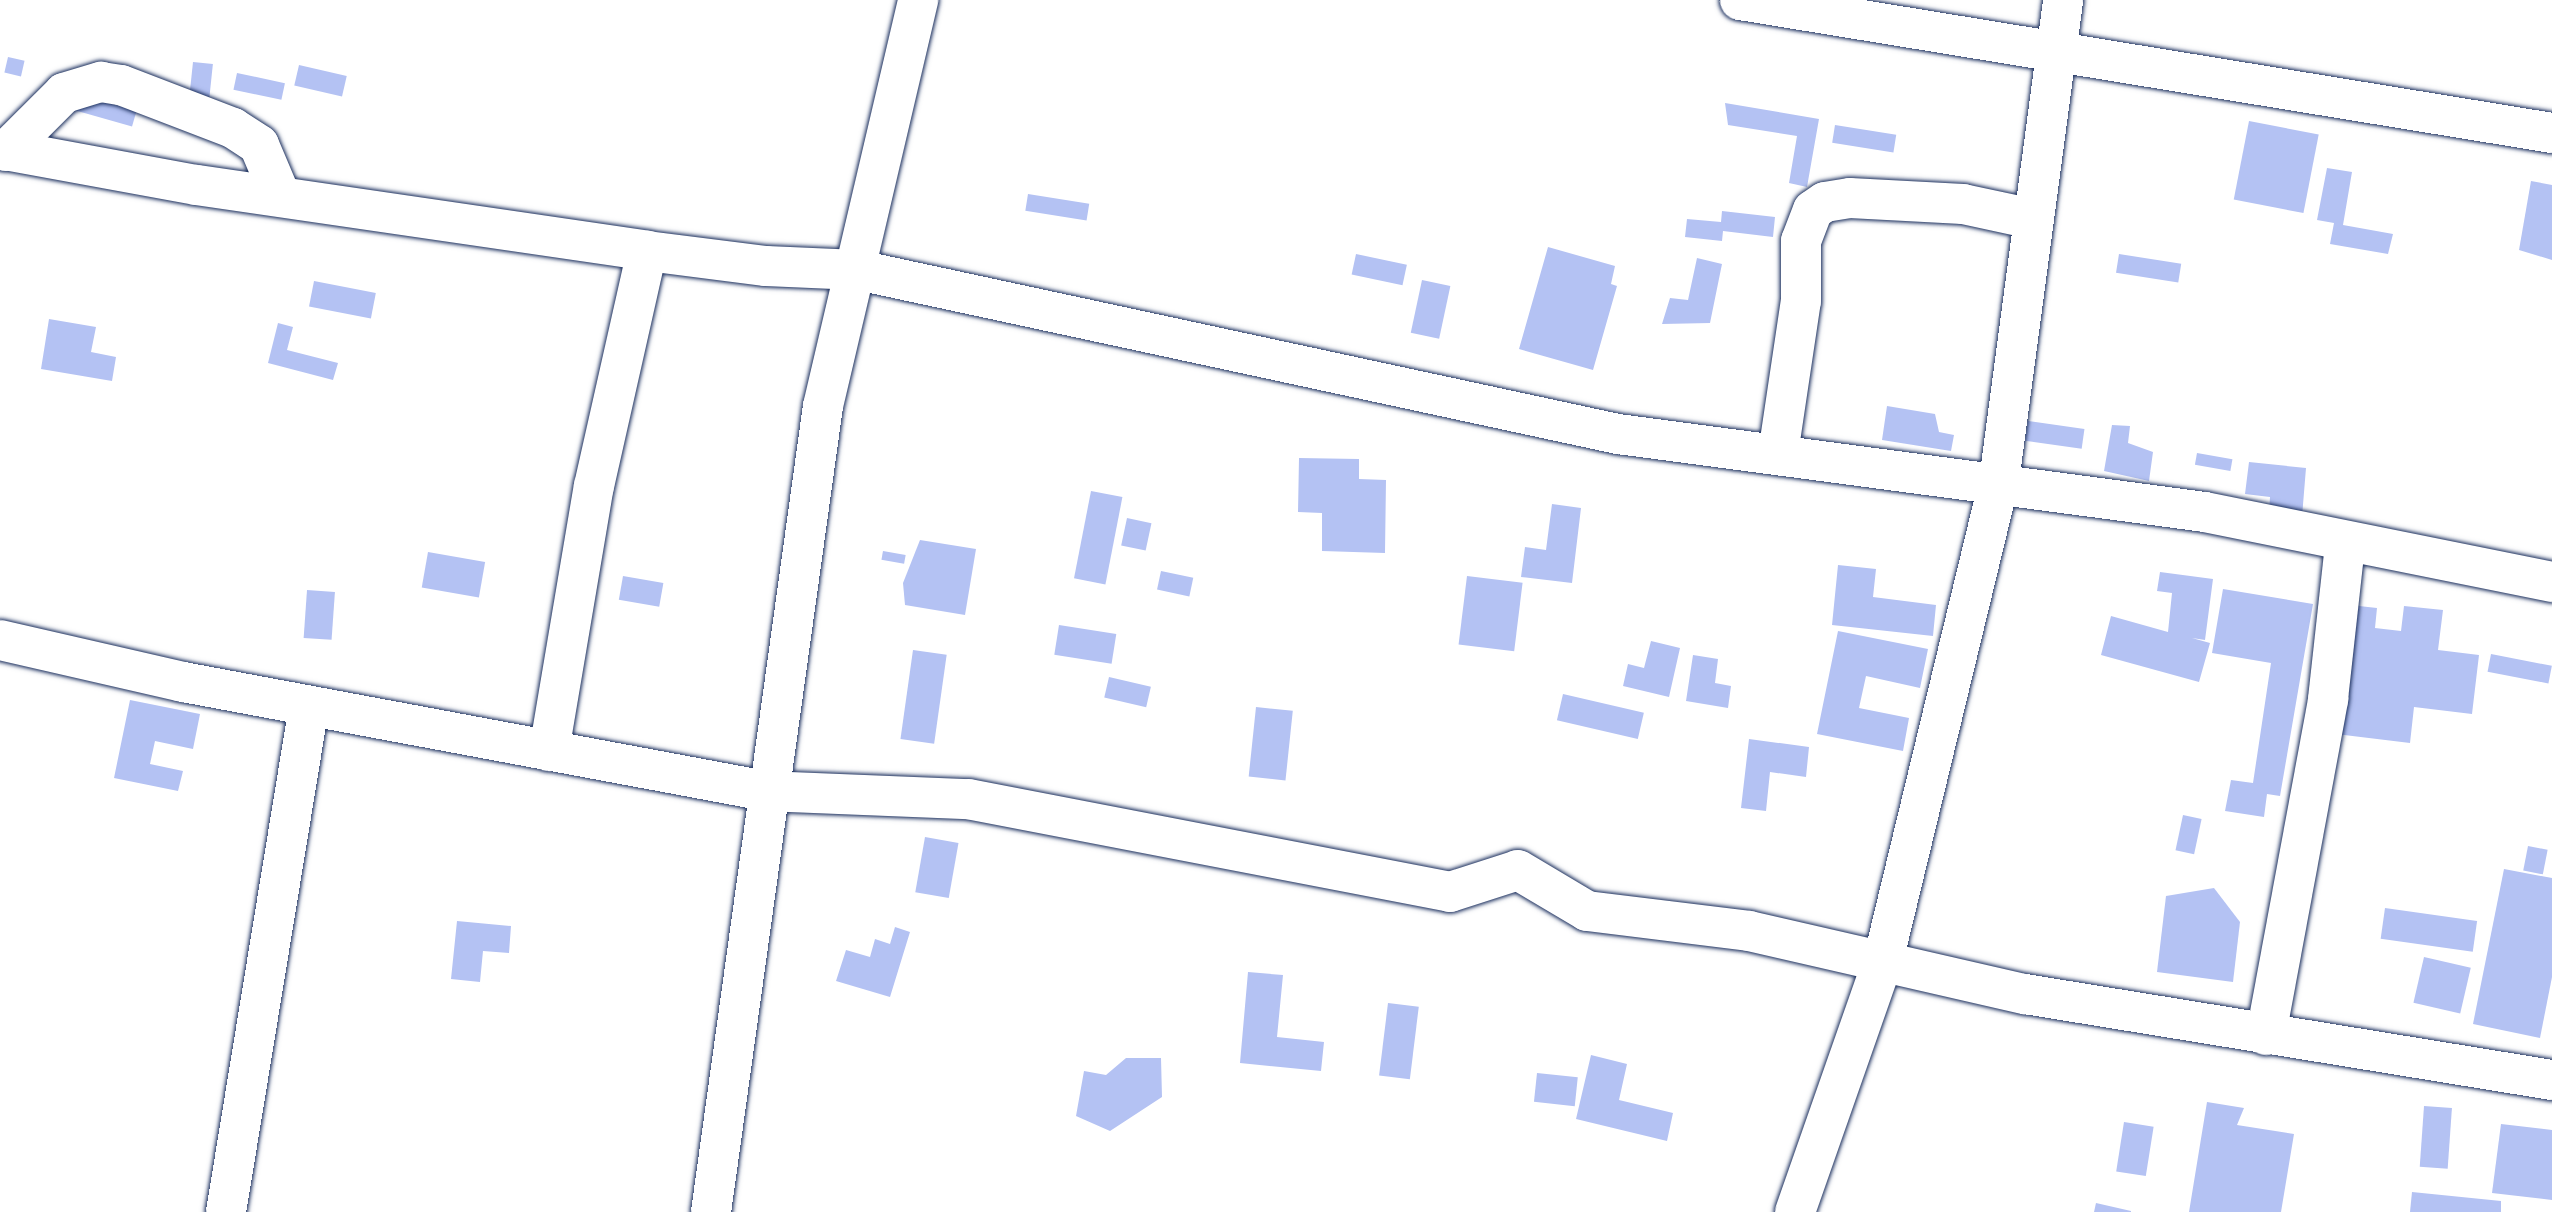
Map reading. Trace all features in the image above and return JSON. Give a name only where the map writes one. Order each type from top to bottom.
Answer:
[{"type":"street","points":[[711,1212],[766,791],[823,406],[858,270],[918,0]]},
{"type":"street","points":[[1740,0],[2552,133]]},
{"type":"street","points":[[1795,1212],[1883,961],[1999,481],[2063,0]]},
{"type":"street","points":[[3,150],[64,93],[101,82],[121,85],[233,128],[259,145],[281,197]]},
{"type":"street","points":[[3,150],[281,197],[647,251],[766,266],[858,270],[1618,434],[1999,481],[2257,521],[2345,544],[2552,582]]},
{"type":"street","points":[[1778,454],[1801,301],[1801,241],[1813,210],[1825,202],[1850,198],[1963,204],[2033,219]]},
{"type":"street","points":[[549,751],[594,486],[647,251]]},
{"type":"street","points":[[2266,1035],[2328,699],[2345,544]]},
{"type":"street","points":[[0,640],[309,706],[766,791],[968,799],[1450,892],[1518,870],[1587,911],[1749,931],[2025,994],[2552,1080]]},
{"type":"street","points":[[226,1212],[309,706]]},
{"type":"building","points":[[8,57],[25,61],[21,76],[4,73]]},
{"type":"building","points":[[193,62],[213,64],[209,102],[189,100]]},
{"type":"building","points":[[299,65],[347,76],[342,96],[294,85]]},
{"type":"building","points":[[237,73],[285,83],[281,100],[233,90]]},
{"type":"building","points":[[73,93],[136,111],[132,127],[69,108]]},
{"type":"building","points":[[1725,103],[1819,119],[1807,187],[1789,183],[1797,136],[1728,125]]},
{"type":"building","points":[[2249,121],[2319,135],[2303,213],[2234,200]]},
{"type":"building","points":[[1835,125],[1896,135],[1893,152],[1832,143]]},
{"type":"building","points":[[2327,168],[2352,172],[2343,225],[2393,234],[2388,254],[2330,244],[2334,223],[2317,220]]},
{"type":"building","points":[[2531,181],[2552,185],[2552,260],[2519,250]]},
{"type":"building","points":[[1028,194],[1089,204],[1087,220],[1025,211]]},
{"type":"building","points":[[1722,211],[1775,217],[1773,237],[1723,231],[1722,241],[1685,237],[1687,219],[1721,222]]},
{"type":"building","points":[[1548,247],[1615,266],[1611,284],[1617,286],[1593,370],[1519,349]]},
{"type":"building","points":[[1356,254],[1407,265],[1402,285],[1352,275]]},
{"type":"building","points":[[2119,254],[2181,264],[2178,283],[2116,273]]},
{"type":"building","points":[[1697,258],[1722,264],[1710,323],[1662,324],[1670,298],[1688,300]]},
{"type":"building","points":[[1422,280],[1450,286],[1439,339],[1411,333]]},
{"type":"building","points":[[314,281],[376,293],[371,319],[309,307]]},
{"type":"building","points":[[49,319],[96,327],[91,352],[116,357],[112,381],[41,369]]},
{"type":"building","points":[[278,323],[293,327],[287,350],[338,363],[333,380],[268,363]]},
{"type":"building","points":[[1887,406],[1935,414],[1939,432],[1954,435],[1951,451],[1882,440]]},
{"type":"building","points":[[2028,421],[2084,429],[2082,449],[2025,441]]},
{"type":"building","points":[[2112,425],[2130,426],[2128,443],[2153,452],[2149,481],[2104,471]]},
{"type":"building","points":[[2197,453],[2232,459],[2230,471],[2195,465]]},
{"type":"building","points":[[1299,458],[1359,459],[1359,479],[1386,480],[1385,553],[1322,551],[1322,513],[1298,512]]},
{"type":"building","points":[[2249,462],[2306,468],[2302,517],[2269,513],[2270,497],[2245,494]]},
{"type":"building","points":[[1091,491],[1122,497],[1105,584],[1074,578]]},
{"type":"building","points":[[1552,504],[1581,508],[1572,583],[1521,577],[1525,547],[1546,550]]},
{"type":"building","points":[[1127,518],[1151,523],[1146,551],[1121,545]]},
{"type":"building","points":[[920,540],[976,549],[965,615],[905,605],[903,583]]},
{"type":"building","points":[[883,551],[906,555],[904,564],[881,560]]},
{"type":"building","points":[[428,552],[485,562],[479,598],[422,587]]},
{"type":"building","points":[[1838,565],[1876,569],[1873,597],[1936,605],[1933,636],[1832,625]]},
{"type":"building","points":[[1161,571],[1193,578],[1189,596],[1157,590]]},
{"type":"building","points":[[2160,572],[2213,579],[2205,640],[2192,638],[2210,643],[2199,682],[2101,655],[2111,616],[2168,632],[2172,593],[2157,591]]},
{"type":"building","points":[[623,576],[663,583],[659,607],[619,600]]},
{"type":"building","points":[[1467,576],[1523,583],[1514,651],[1459,644]]},
{"type":"building","points":[[2223,589],[2313,604],[2280,796],[2267,794],[2264,817],[2225,811],[2231,780],[2253,783],[2271,663],[2212,653]]},
{"type":"building","points":[[307,590],[335,592],[332,640],[304,638]]},
{"type":"building","points":[[2350,605],[2377,608],[2375,628],[2401,631],[2404,606],[2443,610],[2438,650],[2479,655],[2472,714],[2414,707],[2410,743],[2336,734]]},
{"type":"building","points":[[1059,625],[1116,634],[1112,664],[1054,655]]},
{"type":"building","points":[[1838,631],[1928,649],[1920,688],[1866,676],[1859,708],[1909,718],[1903,751],[1817,734]]},
{"type":"building","points":[[1651,641],[1680,648],[1669,697],[1623,686],[1628,664],[1644,668]]},
{"type":"building","points":[[913,650],[947,655],[934,744],[900,739]]},
{"type":"building","points":[[2491,654],[2552,666],[2548,683],[2488,672]]},
{"type":"building","points":[[1693,655],[1718,659],[1715,683],[1731,686],[1728,708],[1686,701]]},
{"type":"building","points":[[1109,677],[1151,687],[1146,707],[1104,697]]},
{"type":"building","points":[[1563,694],[1644,713],[1638,739],[1557,720]]},
{"type":"building","points":[[130,700],[200,714],[193,749],[155,741],[150,764],[183,771],[178,791],[114,778]]},
{"type":"building","points":[[1256,707],[1293,711],[1285,780],[1249,777]]},
{"type":"building","points":[[1749,739],[1809,747],[1806,777],[1770,772],[1766,811],[1741,808]]},
{"type":"building","points":[[2183,815],[2202,819],[2194,854],[2176,850]]},
{"type":"building","points":[[925,837],[958,843],[949,898],[915,892]]},
{"type":"building","points":[[2528,846],[2548,850],[2543,874],[2523,871]]},
{"type":"building","points":[[2504,869],[2552,878],[2552,977],[2540,1038],[2473,1024]]},
{"type":"building","points":[[2214,888],[2240,922],[2233,982],[2157,972],[2166,896]]},
{"type":"building","points":[[2385,908],[2477,921],[2473,952],[2381,939]]},
{"type":"building","points":[[457,921],[511,926],[509,953],[483,951],[480,982],[451,979]]},
{"type":"building","points":[[895,927],[910,932],[890,997],[836,981],[846,950],[870,957],[875,939],[890,944]]},
{"type":"building","points":[[2424,957],[2471,968],[2460,1014],[2413,1003]]},
{"type":"building","points":[[1248,972],[1283,975],[1277,1037],[1324,1042],[1321,1071],[1240,1063]]},
{"type":"building","points":[[1388,1003],[1419,1007],[1410,1079],[1379,1075]]},
{"type":"building","points":[[1591,1055],[1627,1064],[1619,1100],[1673,1113],[1667,1141],[1576,1119]]},
{"type":"building","points":[[1126,1058],[1161,1058],[1162,1097],[1110,1131],[1076,1116],[1084,1071],[1106,1075]]},
{"type":"building","points":[[1537,1073],[1578,1077],[1575,1106],[1534,1102]]},
{"type":"building","points":[[2207,1102],[2244,1108],[2237,1125],[2294,1134],[2281,1212],[2189,1212]]},
{"type":"building","points":[[2424,1106],[2452,1108],[2448,1169],[2420,1167]]},
{"type":"building","points":[[2124,1122],[2154,1127],[2146,1176],[2116,1171]]},
{"type":"building","points":[[2501,1124],[2552,1130],[2552,1200],[2492,1193]]},
{"type":"building","points":[[2412,1192],[2501,1201],[2501,1212],[2410,1212]]},
{"type":"building","points":[[2096,1203],[2131,1211],[2131,1212],[2094,1212]]}]
